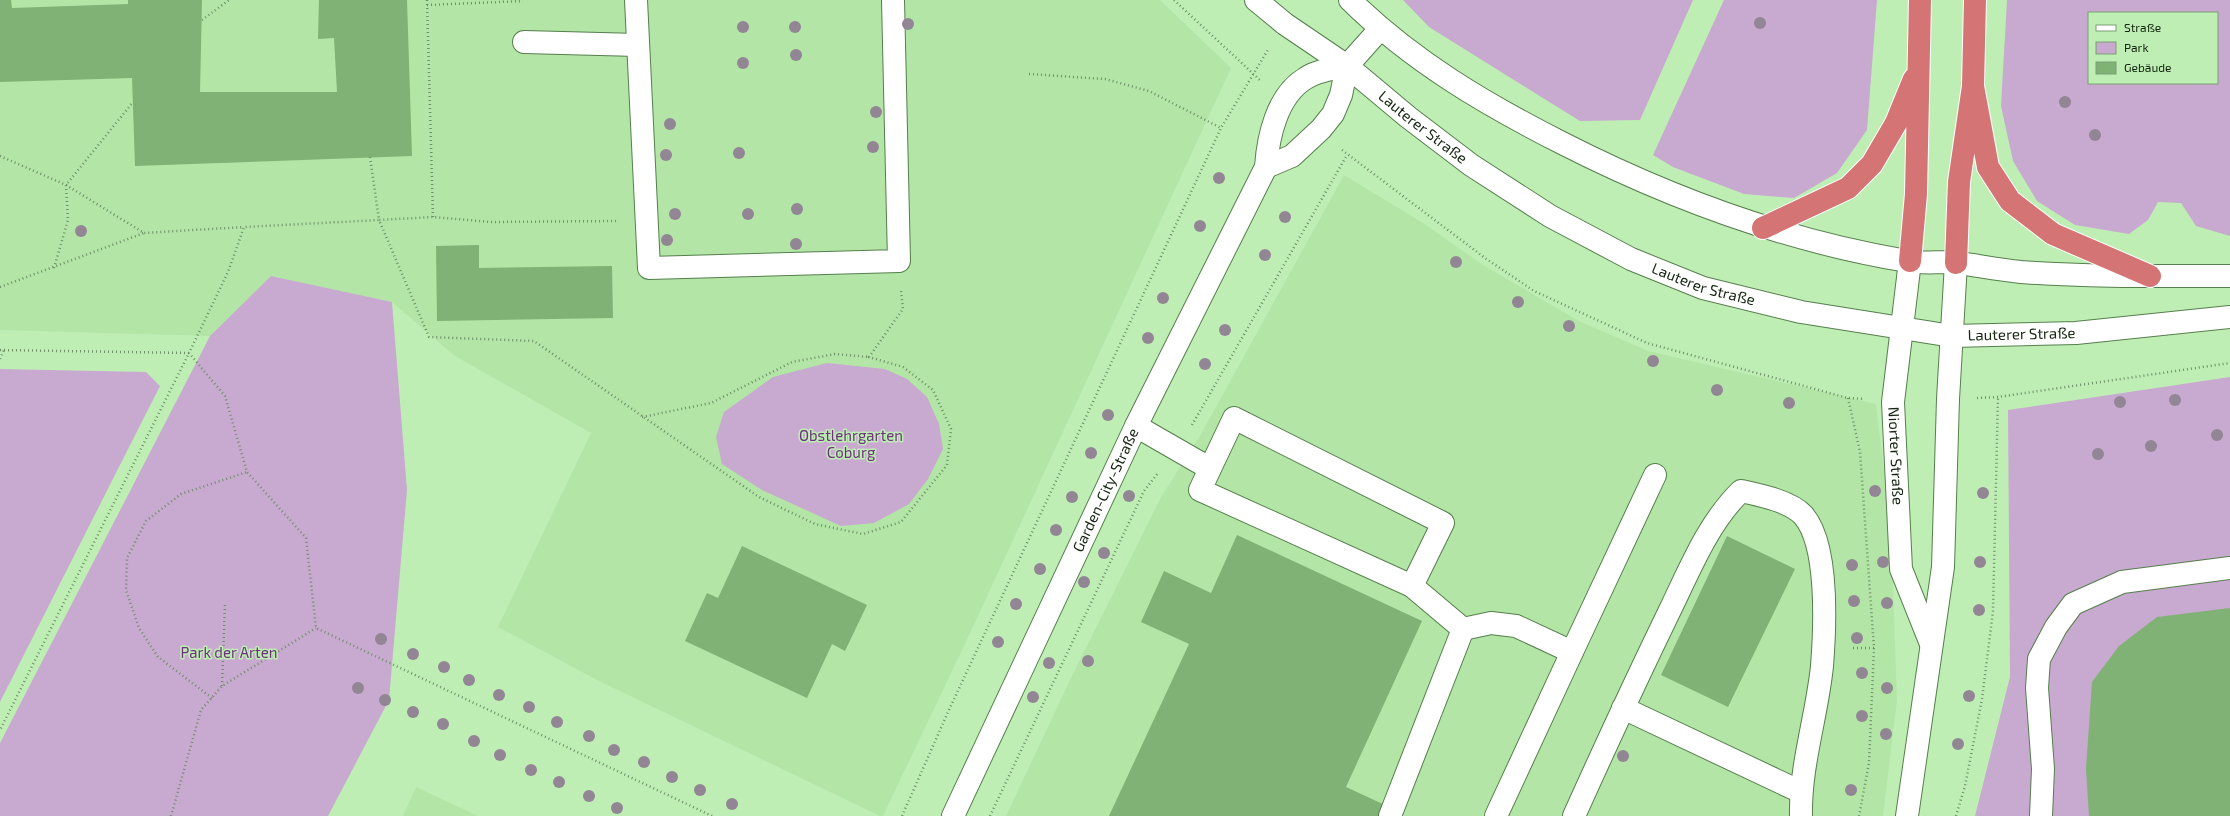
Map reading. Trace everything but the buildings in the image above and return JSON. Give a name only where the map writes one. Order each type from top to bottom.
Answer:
[{"type":"highway","points":[[1910,261],[1916,194],[1920,0]]},
{"type":"highway","points":[[1956,263],[1959,182],[1973,86],[1976,0]]},
{"type":"highway","points":[[1763,228],[1848,188],[1872,164],[1896,123],[1919,67]]},
{"type":"highway","points":[[1973,86],[1988,167],[2010,201],[2053,234],[2150,276]]},
{"type":"street","points":[[636,0],[649,268],[899,261],[893,0]]},
{"type":"street","name":"Lauterer Straße","points":[[1256,0],[1285,24],[1347,66],[1408,117],[1471,164],[1550,216],[1631,259],[1703,288],[1802,312],[1952,336],[2076,333],[2230,317]]},
{"type":"street","points":[[1350,0],[1380,29],[1455,84],[1504,114],[1617,171],[1692,203],[1763,228],[1838,248],[1910,261],[1956,263],[2021,272],[2150,276],[2230,276]]},
{"type":"street","points":[[1266,167],[1292,156],[1321,130],[1333,114],[1341,94],[1347,66],[1380,29]]},
{"type":"street","points":[[524,42],[638,45]]},
{"type":"street","name":"Garden-City-Straße","points":[[953,816],[1136,426],[1266,167],[1268,143],[1284,98],[1305,78],[1321,71],[1347,66]]},
{"type":"street","name":"Niorter Straße","points":[[1910,261],[1893,402],[1901,569],[1931,645]]},
{"type":"street","name":"Niorter Straße","points":[[1907,816],[1943,568],[1948,398],[1956,263]]},
{"type":"street","points":[[1412,586],[1443,522],[1234,418],[1209,468],[1200,490],[1412,586],[1463,629]]},
{"type":"street","points":[[1136,426],[1209,468]]},
{"type":"street","points":[[1496,816],[1655,475]]},
{"type":"street","points":[[1574,816],[1643,665],[1699,551],[1728,504],[1741,491],[1774,498],[1802,515],[1817,541],[1824,581],[1822,666],[1801,792],[1801,816]]},
{"type":"street","points":[[2041,816],[2043,769],[2036,688],[2039,659],[2056,627],[2073,604],[2122,582],[2230,568]]},
{"type":"street","points":[[1463,629],[1491,623],[1516,626],[1572,652]]},
{"type":"street","points":[[1390,816],[1463,629]]},
{"type":"street","points":[[1623,708],[1801,792]]},
{"type":"path","points":[[202,20],[229,0]]},
{"type":"path","points":[[427,0],[433,217]]},
{"type":"path","points":[[427,5],[523,1]]},
{"type":"path","points":[[1029,74],[1105,79],[1142,89],[1221,128]]},
{"type":"path","points":[[902,816],[948,712],[1221,128],[1252,74]]},
{"type":"path","points":[[54,268],[68,220],[66,185],[133,102]]},
{"type":"path","points":[[990,816],[1144,491],[1197,417],[1347,155]]},
{"type":"path","points":[[0,156],[66,185],[144,233]]},
{"type":"path","points":[[370,157],[379,220],[429,337],[534,341],[642,416],[759,497],[815,524],[863,534],[901,522],[947,465],[951,429],[933,390],[903,367],[869,357],[835,354],[792,362],[711,403],[642,416]]},
{"type":"path","points":[[0,287],[144,233],[433,217],[491,222],[647,221]]},
{"type":"path","points":[[0,730],[189,353],[228,272],[244,227]]},
{"type":"path","points":[[869,357],[903,309],[899,261]]},
{"type":"path","points":[[0,359],[2,350],[189,353],[225,396],[247,472],[306,538],[316,628]]},
{"type":"path","points":[[1956,816],[1965,786],[1982,699],[1993,611],[1998,397]]},
{"type":"path","points":[[1848,398],[1860,452],[1874,648],[1869,763],[1859,816]]},
{"type":"path","points":[[212,698],[158,657],[140,628],[126,590],[127,558],[146,521],[181,494],[247,472]]},
{"type":"path","points":[[222,686],[225,603]]},
{"type":"path","points":[[171,816],[201,710],[222,686],[316,628]]},
{"type":"path","points":[[316,628],[712,816]]},
{"type":"shaded area","points":[[0,0],[1160,0],[1231,68],[972,629],[883,816],[880,816],[597,680],[498,627],[591,433],[455,356],[392,302],[271,276],[210,336],[0,330]]},
{"type":"shaded area","points":[[1344,175],[1423,223],[1483,265],[1579,321],[1648,351],[1876,404],[1891,532],[1897,700],[1883,816],[1006,816],[1070,680],[1161,497],[1201,434]]},
{"type":"shaded area","points":[[416,787],[478,816],[403,816]]},
{"type":"green space","points":[[1403,0],[1693,0],[1640,120],[1580,121],[1429,27]]},
{"type":"green space","points":[[1724,0],[1877,0],[1867,130],[1837,173],[1794,198],[1744,194],[1673,167],[1653,155]]},
{"type":"green space","points":[[2007,0],[2230,0],[2230,236],[2196,226],[2181,203],[2158,202],[2148,220],[2129,234],[2075,225],[2037,201],[2013,161],[2001,106]]},
{"type":"green space","name":"Park der Arten","points":[[271,276],[392,302],[407,490],[389,700],[328,816],[0,816],[0,743],[210,336]]},
{"type":"green space","name":"Obstlehrgarten Coburg","points":[[827,363],[885,369],[907,379],[927,397],[939,424],[943,449],[928,479],[909,504],[874,523],[841,526],[762,490],[722,464],[716,437],[724,412],[773,377]]},
{"type":"green space","points":[[0,369],[146,372],[160,386],[0,702]]},
{"type":"green space","points":[[2230,377],[2230,816],[1975,816],[2010,677],[2008,410]]}]
